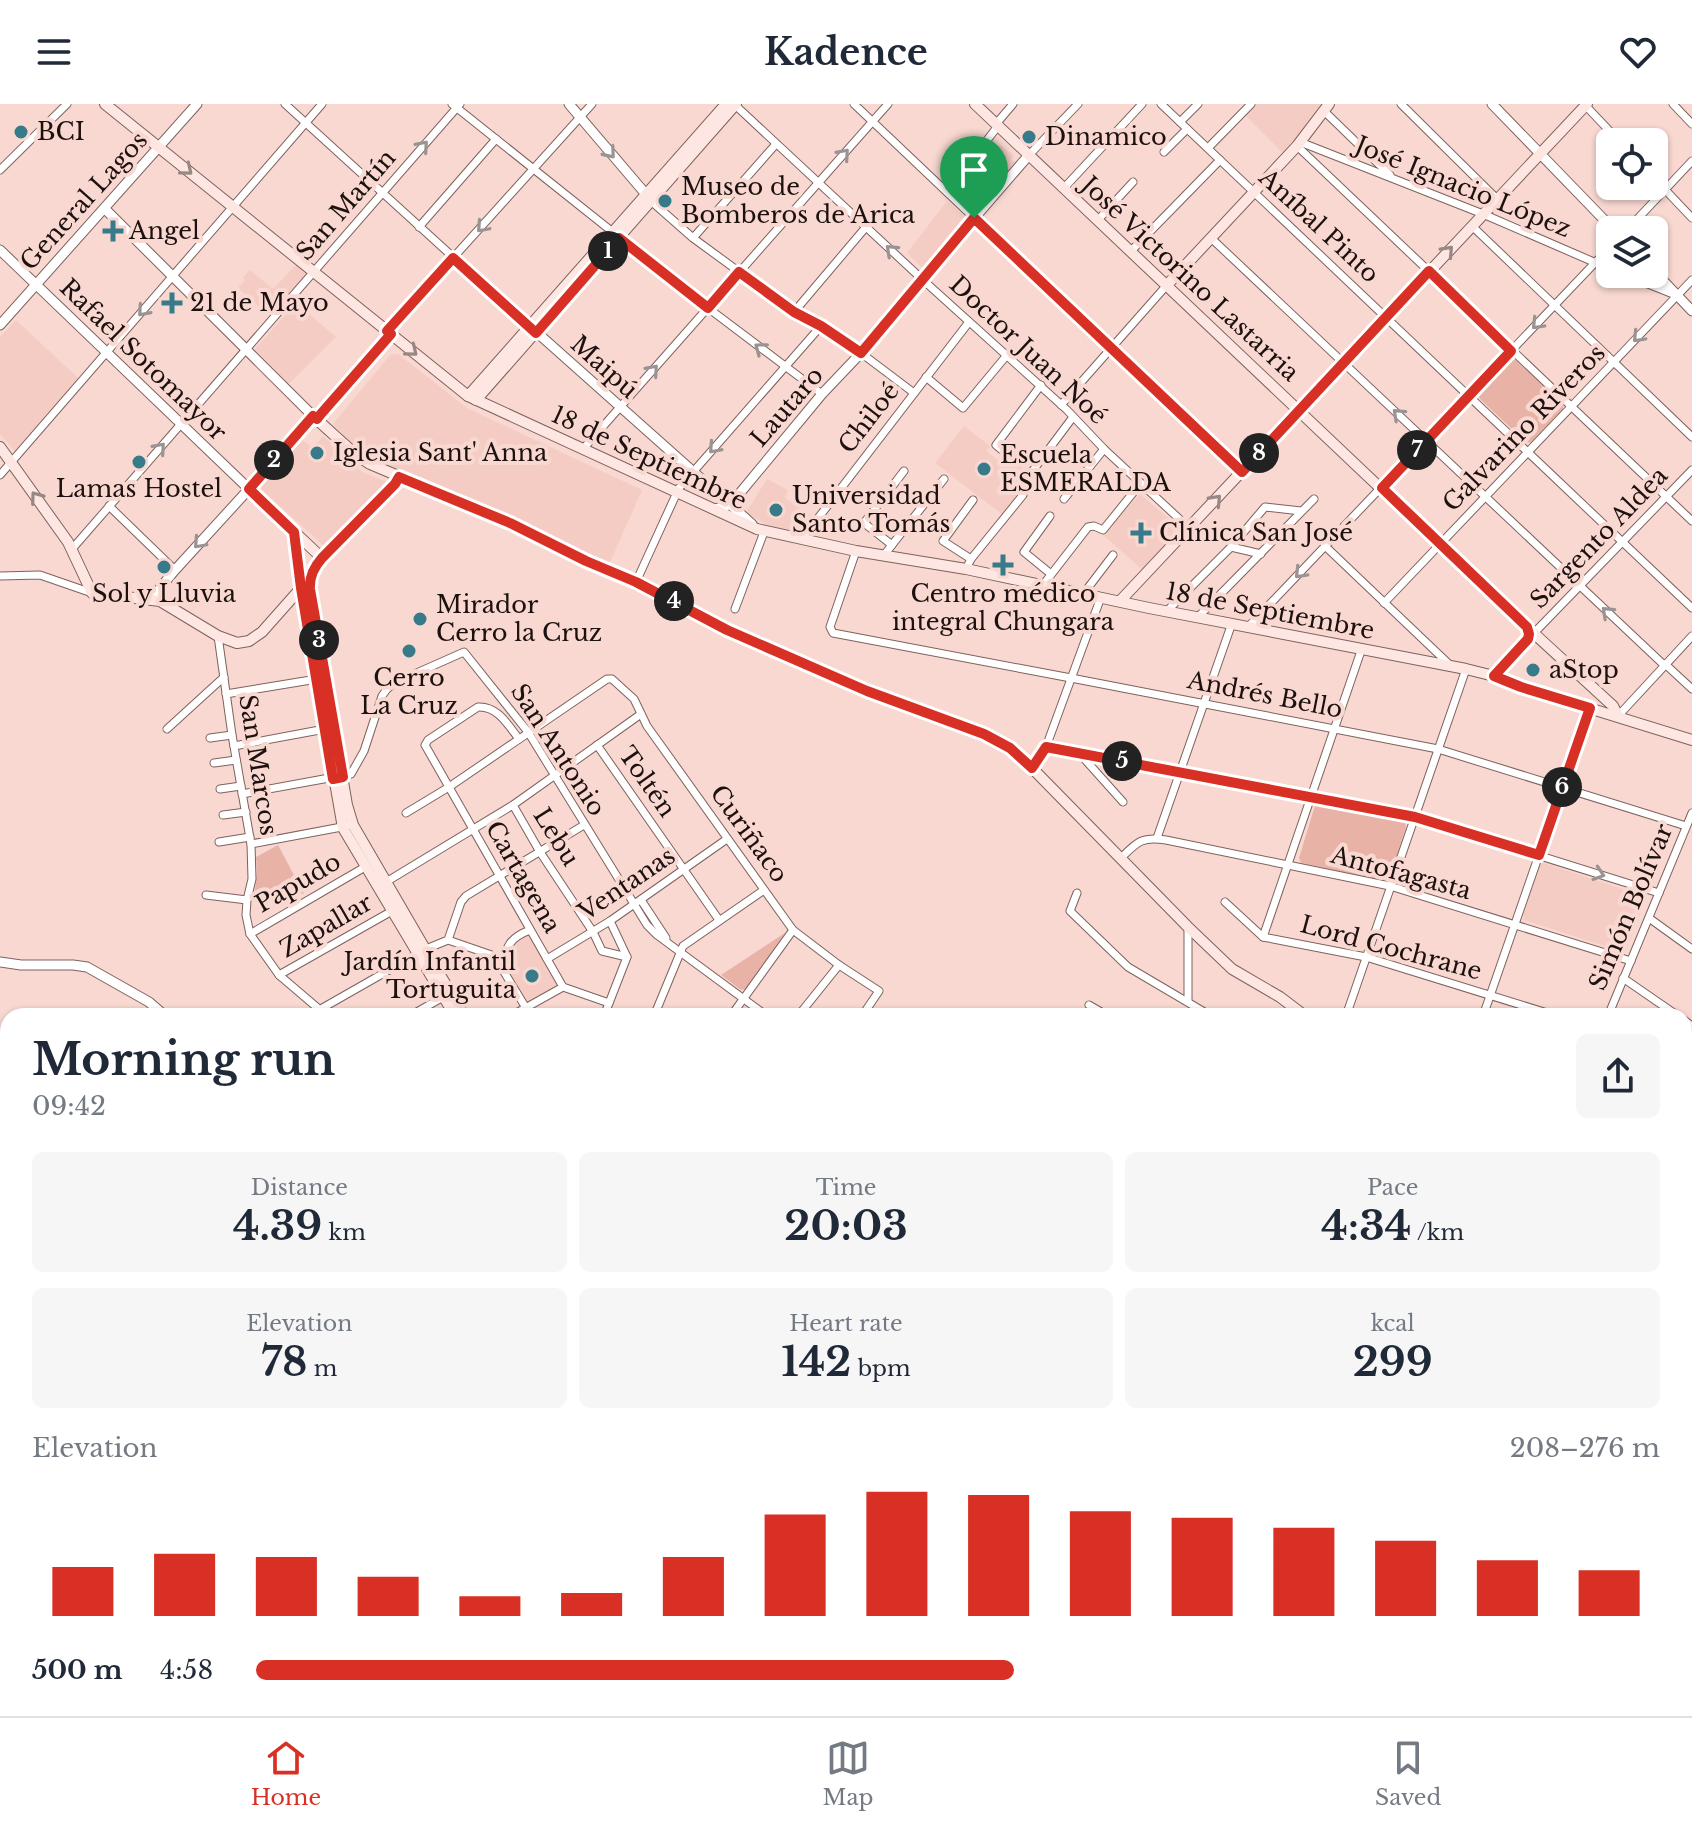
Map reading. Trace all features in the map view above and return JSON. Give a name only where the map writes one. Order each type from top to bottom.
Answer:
[{"type":"main road","name":"18 de Septiembre","points":[[105,104],[472,398],[760,531],[856,551],[969,564],[1043,585],[1141,606],[1466,669],[1692,740]]},
{"type":"main road","points":[[472,398],[733,104]]},
{"type":"main road","name":"José Victorino Lastarria","points":[[975,104],[1613,706],[1618,716]]},
{"type":"main road","points":[[1120,601],[1586,105]]},
{"type":"main road","points":[[1167,285],[1299,144],[1327,107]]},
{"type":"main road","points":[[249,489],[389,332]]},
{"type":"main road","points":[[315,417],[358,456],[399,477],[510,523],[636,582],[727,630],[867,691],[984,734],[1010,748],[1232,969],[1294,1008]]},
{"type":"main road","points":[[0,447],[72,549],[92,593],[164,602],[218,636],[237,643],[244,643],[262,632],[306,591],[311,574],[322,558],[399,477]]},
{"type":"main road","name":"Rafael Sotomayor","points":[[249,489],[322,558]]},
{"type":"main road","points":[[294,532],[348,826],[365,867],[459,1008]]},
{"type":"main road","points":[[1141,606],[1139,589],[1143,577]]},
{"type":"main road","points":[[306,591],[325,729],[338,778]]},
{"type":"main road","name":"Sargento Aldea","points":[[1494,676],[1528,639],[1530,630]]},
{"type":"main road","points":[[348,826],[386,882],[450,1008]]},
{"type":"street","points":[[0,170],[67,104]]},
{"type":"street","name":"General Lagos","points":[[0,325],[197,104]]},
{"type":"street","name":"Maipú","points":[[285,104],[619,408],[760,531]]},
{"type":"street","points":[[0,475],[322,104]]},
{"type":"street","points":[[569,104],[649,198],[693,238],[794,312],[821,326],[914,393]]},
{"type":"street","points":[[389,332],[592,104]]},
{"type":"street","name":"Doctor Juan Noé","points":[[733,104],[921,279],[1041,385],[1189,528]]},
{"type":"street","points":[[854,104],[1242,472]]},
{"type":"street","points":[[583,449],[888,104]]},
{"type":"street","points":[[947,192],[1013,104]]},
{"type":"street","name":"Lautaro","points":[[729,504],[974,218],[1078,104]]},
{"type":"street","points":[[1064,188],[1142,104]]},
{"type":"street","name":"Aníbal Pinto","points":[[1161,104],[1692,608]]},
{"type":"street","points":[[1180,122],[1198,104]]},
{"type":"street","points":[[1208,148],[1251,104]]},
{"type":"street","points":[[1401,104],[1497,199]]},
{"type":"street","points":[[1492,104],[1600,216]]},
{"type":"street","points":[[1673,104],[1692,124]]},
{"type":"street","points":[[457,105],[708,308],[822,394]]},
{"type":"street","name":"San Martín","points":[[72,549],[457,105]]},
{"type":"street","points":[[1586,105],[1607,128]]},
{"type":"street","points":[[1327,107],[1395,180]]},
{"type":"street","points":[[1164,152],[1187,129]]},
{"type":"street","points":[[419,227],[496,139]]},
{"type":"street","points":[[693,238],[776,144]]},
{"type":"street","points":[[1299,144],[1511,351],[1692,521]]},
{"type":"street","name":"José Ignacio López","points":[[1299,144],[1483,214],[1595,262]]},
{"type":"street","points":[[1131,251],[1220,160]]},
{"type":"street","points":[[1668,187],[1692,161]]},
{"type":"street","points":[[1098,220],[1133,182]]},
{"type":"street","points":[[1668,193],[1692,218]]},
{"type":"street","points":[[1640,216],[1656,200]]},
{"type":"street","points":[[105,209],[315,417]]},
{"type":"street","points":[[1472,226],[1692,437]]},
{"type":"street","points":[[794,312],[866,227]]},
{"type":"street","points":[[1212,239],[1579,587],[1692,689]]},
{"type":"street","name":"Rafael Sotomayor","points":[[0,250],[249,489]]},
{"type":"street","points":[[1249,626],[1595,262]]},
{"type":"street","name":"Galvarino Riveros","points":[[1384,603],[1692,280]]},
{"type":"street","points":[[1061,405],[1167,285]]},
{"type":"street","points":[[1668,286],[1692,311]]},
{"type":"street","points":[[1657,288],[1677,296]]},
{"type":"street","name":"Chiloé","points":[[802,539],[969,322]]},
{"type":"street","points":[[636,582],[676,493],[821,326]]},
{"type":"street","points":[[926,377],[963,408],[1007,355]]},
{"type":"street","points":[[1002,450],[996,445],[1041,385]]},
{"type":"street","points":[[973,500],[943,541],[969,564],[1023,495],[1021,491],[1028,477],[1073,417]]},
{"type":"street","points":[[1064,499],[1104,449]]},
{"type":"street","name":"Sargento Aldea","points":[[1530,630],[1579,587],[1692,470]]},
{"type":"street","points":[[892,545],[864,523],[904,471]]},
{"type":"street","points":[[884,555],[944,479]]},
{"type":"street","points":[[1043,585],[1088,527],[1103,530],[1141,483]]},
{"type":"street","points":[[151,599],[249,489]]},
{"type":"street","points":[[1198,617],[1314,499]]},
{"type":"street","points":[[710,508],[719,509],[729,504]]},
{"type":"street","points":[[109,506],[175,570]]},
{"type":"street","points":[[1167,611],[1231,547],[1265,507],[1301,511]]},
{"type":"street","points":[[1050,516],[1024,552],[1051,574]]},
{"type":"street","points":[[735,609],[760,531]]},
{"type":"street","points":[[1325,546],[1451,666]]},
{"type":"street","points":[[1231,547],[1261,554]]},
{"type":"street","name":"Andrés Bello","points":[[856,551],[830,624],[830,630],[836,634],[1438,749],[1686,826]]},
{"type":"street","points":[[1084,593],[1113,555]]},
{"type":"street","points":[[0,576],[40,575],[92,593]]},
{"type":"street","points":[[1032,768],[1046,747],[1101,597]]},
{"type":"street","points":[[1266,629],[1270,603]]},
{"type":"street","points":[[1121,858],[1140,841],[1157,838],[1232,623]]},
{"type":"street","name":"San Marcos","points":[[218,636],[251,840],[252,879],[247,900],[250,934]]},
{"type":"street","points":[[1618,716],[1692,636]]},
{"type":"street","points":[[1263,937],[1362,648]]},
{"type":"street","name":"San Antonio","points":[[338,778],[352,773],[361,757],[387,689],[464,652],[528,732],[584,825],[670,943],[757,1008]]},
{"type":"street","points":[[1349,1008],[1466,669]]},
{"type":"street","points":[[167,729],[224,677]]},
{"type":"street","name":"Curiñaco","points":[[528,732],[610,678],[613,679],[637,703],[647,726],[793,930],[879,991],[867,1008]]},
{"type":"street","points":[[226,694],[317,679]]},
{"type":"street","name":"San Antonio","points":[[425,745],[478,707],[496,711],[519,739]]},
{"type":"street","points":[[1486,1008],[1590,708]]},
{"type":"street","points":[[386,882],[513,805],[641,714]]},
{"type":"street","points":[[234,746],[325,729]]},
{"type":"street","points":[[406,813],[528,732]]},
{"type":"street","points":[[210,738],[232,735]]},
{"type":"street","name":"Cartagena","points":[[425,745],[563,987]]},
{"type":"street","name":"Toltén","points":[[597,745],[719,920]]},
{"type":"street","points":[[1046,747],[1415,817],[1659,893]]},
{"type":"street","points":[[1079,753],[1123,802]]},
{"type":"street","points":[[214,763],[236,760]]},
{"type":"street","points":[[220,789],[242,790],[338,778]]},
{"type":"street","name":"Lebu","points":[[513,805],[602,951],[627,957]]},
{"type":"street","points":[[223,815],[246,812]]},
{"type":"street","name":"Simón Bolívar","points":[[1611,1008],[1692,813]]},
{"type":"street","points":[[448,940],[464,898],[584,825]]},
{"type":"street","points":[[219,842],[348,826]]},
{"type":"street","name":"Antofagasta","points":[[1157,838],[1390,886],[1631,961]]},
{"type":"street","name":"Ventanas","points":[[547,959],[638,903],[727,839]]},
{"type":"street","name":"Papudo","points":[[250,934],[365,867]]},
{"type":"street","points":[[657,1008],[685,943],[764,890]]},
{"type":"street","points":[[1077,893],[1070,911],[1128,967],[1199,1008]]},
{"type":"street","points":[[206,895],[247,900]]},
{"type":"street","name":"Lord Cochrane","points":[[1225,902],[1263,937],[1366,957],[1531,1008]]},
{"type":"street","name":"Zapallar","points":[[279,975],[392,911]]},
{"type":"street","points":[[1649,918],[1692,949]]},
{"type":"street","points":[[607,1008],[627,957],[610,921]]},
{"type":"street","points":[[1188,927],[1188,1001]]},
{"type":"street","points":[[530,930],[517,935],[508,944],[501,967],[526,1008],[563,987],[609,1003]]},
{"type":"street","points":[[737,1008],[793,930]]},
{"type":"street","points":[[250,934],[279,975],[317,1008]]},
{"type":"street","points":[[323,1008],[448,940],[503,959]]},
{"type":"street","points":[[0,962],[87,967],[156,1008]]},
{"type":"street","points":[[804,1008],[839,965]]},
{"type":"street","points":[[1623,978],[1666,1008]]},
{"type":"street","points":[[424,1008],[443,997]]},
{"type":"street","points":[[1089,1005],[1094,1008]]},
{"type":"shaded area","points":[[1257,104],[1323,104],[1283,153],[1246,116]]},
{"type":"shaded area","points":[[1000,145],[1014,156],[1011,160],[1018,163],[983,205],[962,188]]},
{"type":"shaded area","points":[[947,201],[967,219],[926,271],[907,253]]},
{"type":"shaded area","points":[[298,263],[308,273],[270,316],[238,288],[250,270],[273,289]]},
{"type":"shaded area","points":[[296,303],[336,337],[289,384],[255,349]]},
{"type":"shaded area","points":[[16,320],[79,379],[16,452],[0,434],[0,337]]},
{"type":"shaded area","points":[[391,354],[398,354],[467,408],[642,490],[606,571],[384,469],[333,424]]},
{"type":"shaded area","points":[[1509,359],[1516,360],[1563,405],[1563,410],[1532,443],[1526,442],[1480,399],[1477,392]]},
{"type":"shaded area","name":"Escuela ESMERALDA","points":[[964,426],[990,446],[986,451],[999,461],[1005,454],[1028,472],[1017,497],[1003,515],[935,463]]},
{"type":"shaded area","points":[[323,436],[362,472],[387,482],[323,545],[261,486],[301,439],[313,448]]},
{"type":"shaded area","name":"Universidad Santo Tomás","points":[[767,479],[788,490],[785,498],[812,516],[798,534],[768,525],[746,513]]},
{"type":"shaded area","name":"Clínica San José","points":[[1140,494],[1181,529],[1144,571],[1103,535]]},
{"type":"shaded area","points":[[1316,802],[1404,820],[1406,827],[1390,877],[1383,881],[1301,863],[1299,858]]},
{"type":"shaded area","points":[[278,845],[304,894],[299,893],[277,905],[268,892],[254,899],[256,857]]},
{"type":"shaded area","points":[[1540,864],[1647,897],[1626,951],[1524,920]]},
{"type":"shaded area","points":[[785,933],[746,989],[741,990],[721,975]]},
{"type":"shaded area","name":"Jardín Infantil Tortuguita","points":[[530,934],[559,985],[527,1004],[504,966],[510,946]]},
{"type":"place","name":"BCI","points":[[21,132]]},
{"type":"place","name":"Dinamico","points":[[1029,137]]},
{"type":"place","name":"Museo de Bomberos de Arica","points":[[665,201]]},
{"type":"place","name":"Angel","points":[[113,231]]},
{"type":"place","name":"21 de Mayo","points":[[172,303]]},
{"type":"place","name":"Iglesia Sant' Anna","points":[[317,453]]},
{"type":"place","name":"Lamas Hostel","points":[[139,462]]},
{"type":"place","name":"Escuela ESMERALDA","points":[[984,469]]},
{"type":"place","name":"Universidad Santo Tomás","points":[[776,510]]},
{"type":"place","name":"Clínica San José","points":[[1141,533]]},
{"type":"place","name":"Centro médico integral Chungara","points":[[1003,565]]},
{"type":"place","name":"Sol y Lluvia","points":[[164,567]]},
{"type":"place","name":"Mirador Cerro la Cruz","points":[[420,619]]},
{"type":"place","name":"Cerro La Cruz","points":[[409,651]]},
{"type":"place","name":"aStop","points":[[1533,670]]},
{"type":"place","name":"Jardín Infantil Tortuguita","points":[[532,976]]},
{"type":"route","points":[[974,218],[1242,472],[1429,271],[1511,351],[1382,488],[1527,627],[1528,639],[1494,676],[1590,708],[1539,855],[1415,817],[1046,747],[1032,768],[1002,742],[867,691],[727,630],[669,598],[510,523],[399,477],[322,558],[310,579],[343,777],[333,779],[294,532],[249,489],[313,416],[317,419],[391,334],[387,331],[453,258],[536,333],[619,238],[708,308],[739,272],[794,312],[861,353],[974,218]]}]
